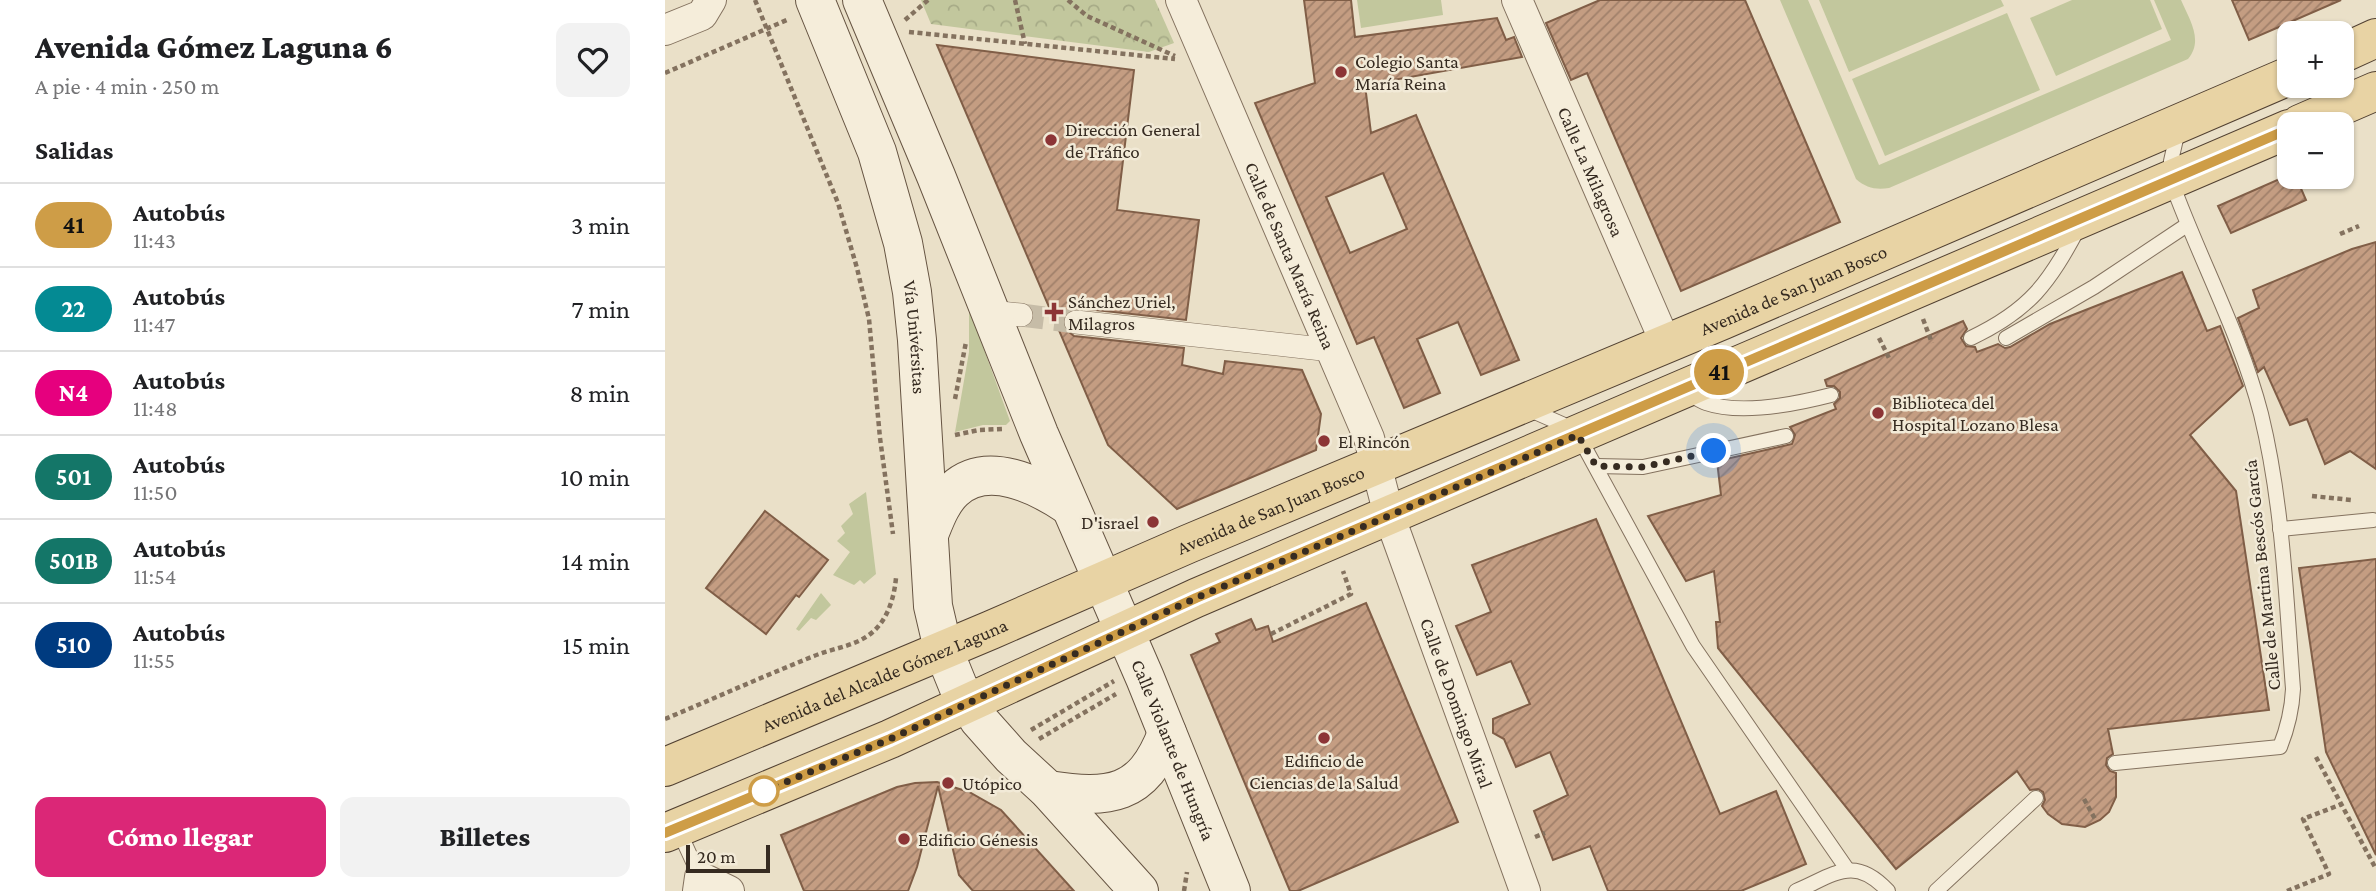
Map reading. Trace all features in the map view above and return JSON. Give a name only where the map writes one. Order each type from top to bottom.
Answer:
[{"type":"main road","name":"Vía Univérsitas","points":[[816,3],[877,152],[903,243],[917,340],[912,534],[943,649],[962,694]]},
{"type":"main road","points":[[880,16],[1006,313],[1069,506],[1115,607]]},
{"type":"main road","points":[[2354,48],[2376,38]]},
{"type":"main road","name":"Avenida de San Juan Bosco","points":[[1115,607],[1375,468],[2277,81]]},
{"type":"main road","points":[[2328,112],[2376,91]]},
{"type":"main road","points":[[671,830],[890,739],[962,694],[1115,607],[1187,601],[1389,515],[1587,451],[1680,389],[2277,134]]},
{"type":"main road","points":[[912,534],[939,510],[953,490],[964,482],[991,475],[1044,489],[1069,506]]},
{"type":"main road","name":"Avenida del Alcalde Gómez Laguna","points":[[665,766],[991,630],[1115,607]]},
{"type":"main road","name":"Calle Violante de Hungría","points":[[1115,607],[1231,891]]},
{"type":"main road","points":[[962,694],[1002,747],[1048,790],[1139,891]]},
{"type":"main road","points":[[1048,790],[1090,795],[1113,793],[1129,786],[1147,771],[1155,760],[1167,733]]},
{"type":"street","points":[[665,30],[702,15],[711,0]]},
{"type":"street","name":"Calle de Santa María Reina","points":[[1181,0],[1369,438],[1389,515]]},
{"type":"street","name":"Calle La Milagrosa","points":[[1517,0],[1667,344]]},
{"type":"street","points":[[1076,322],[1331,350]]},
{"type":"street","name":"Calle de Domingo Miral","points":[[1389,515],[1525,891]]},
{"type":"street","points":[[699,884],[729,891]]},
{"type":"lane","name":"Calle de Martina Bescós García","points":[[2115,763],[2280,747],[2288,728],[2293,689],[2280,529],[2269,449],[2248,370],[2171,180],[2172,153],[2181,122]]},
{"type":"lane","points":[[1971,338],[1997,326],[2042,288],[2054,274],[2085,216]]},
{"type":"lane","points":[[2006,338],[2094,287],[2187,225]]},
{"type":"lane","points":[[1680,389],[1707,404],[1748,408],[1791,405],[1831,395]]},
{"type":"lane","points":[[1521,406],[1562,424],[1587,451],[1693,646],[1847,869]]},
{"type":"lane","points":[[1587,451],[1643,467],[1786,436]]},
{"type":"lane","points":[[2280,529],[2373,520]]},
{"type":"lane","points":[[1936,891],[2036,799]]},
{"type":"lane","points":[[671,830],[699,884]]},
{"type":"lane","points":[[1795,891],[1847,869],[1862,870],[1876,878],[1888,891]]},
{"type":"path","points":[[755,0],[838,203],[869,319],[880,438],[912,534]]},
{"type":"path","points":[[880,16],[928,0]]},
{"type":"path","points":[[1015,0],[1025,44]]},
{"type":"path","points":[[880,16],[1025,44],[1183,60],[1087,16],[1068,0]]},
{"type":"path","points":[[665,73],[766,29],[816,3]]},
{"type":"path","points":[[2340,234],[2359,226]]},
{"type":"path","points":[[1922,318],[1932,343]]},
{"type":"path","points":[[1878,337],[1890,360]]},
{"type":"path","name":"Vía Univérsitas","points":[[954,405],[966,340]]},
{"type":"path","points":[[950,427],[948,438],[979,430],[1014,429]]},
{"type":"path","points":[[665,719],[818,654],[852,646],[871,634],[890,606],[896,570]]},
{"type":"path","points":[[1271,634],[1351,594],[1343,571]]},
{"type":"path","points":[[1021,735],[1115,681]]},
{"type":"path","points":[[1030,745],[1119,692]]},
{"type":"path","points":[[2316,757],[2376,869]]},
{"type":"path","points":[[2084,799],[2095,819]]},
{"type":"path","points":[[2287,891],[2329,874],[2303,819],[2342,804]]},
{"type":"green space","points":[[921,0],[1155,0],[1174,43],[1149,52],[931,24]]},
{"type":"green space","points":[[1357,0],[1441,0],[1443,15],[1361,28]]},
{"type":"green space","points":[[1780,0],[1808,0],[1879,165],[2171,40],[2154,0],[2181,0],[2191,22],[2195,44],[2188,59],[1889,188],[1875,188],[1856,179]]},
{"type":"green space","points":[[1819,0],[2001,0],[2004,6],[1849,72]]},
{"type":"green space","points":[[2072,0],[2150,0],[2162,29],[2056,76],[2030,18]]},
{"type":"green space","points":[[2007,13],[2040,90],[1885,156],[1852,79]]},
{"type":"green space","points":[[969,308],[1010,421],[1006,425],[983,425],[955,432],[969,352]]},
{"type":"green space","points":[[866,492],[876,574],[864,584],[860,580],[854,585],[833,575],[850,552],[837,541],[845,533],[841,526],[853,514],[849,504]]},
{"type":"green space","points":[[821,593],[831,605],[816,620],[811,618],[799,631],[796,629]]},
{"type":"building","points":[[1304,0],[1351,0],[1355,37],[1497,18],[1506,40],[1514,37],[1522,57],[1365,85],[1371,133],[1416,115],[1519,360],[1481,375],[1458,322],[1417,339],[1440,393],[1404,408],[1374,337],[1357,344],[1255,103],[1315,83]],"holes":[[[1383,173],[1407,229],[1350,253],[1326,197]]]},
{"type":"building","points":[[1600,0],[1745,0],[1840,222],[1681,291],[1587,73],[1571,80],[1546,23]]},
{"type":"building","points":[[2232,0],[2341,0],[2293,21],[2277,21],[2277,28],[2249,40]]},
{"type":"building","points":[[937,45],[1134,70],[1117,210],[1199,220],[1186,320],[1077,308],[1064,314],[1064,328],[1074,336],[1184,348],[1182,365],[1223,374],[1225,361],[1302,370],[1321,414],[1316,450],[1177,509],[1108,445]]},
{"type":"building","points":[[2277,180],[2277,189],[2301,189],[2306,200],[2231,233],[2218,206]]},
{"type":"building","points":[[2376,242],[2376,469],[2350,451],[2325,464],[2307,419],[2290,425],[2264,367],[2258,372],[2238,318],[2259,308],[2253,290],[2352,249]]},
{"type":"building","points":[[2182,272],[2207,331],[2220,326],[2243,386],[2190,435],[2236,491],[2269,710],[2108,729],[2113,754],[2107,758],[2106,765],[2110,771],[2116,773],[2116,797],[2109,812],[2100,820],[2085,827],[2062,824],[2042,806],[2045,800],[2043,792],[2038,789],[2030,790],[2017,771],[1896,869],[1718,648],[1716,622],[1720,622],[1714,571],[1686,581],[1648,516],[1721,495],[1717,461],[1792,444],[1795,435],[1790,427],[1836,409],[1834,404],[1840,398],[1840,392],[1834,386],[1827,386],[1825,380],[1963,321],[1967,329],[1961,338],[1966,346],[1975,347],[1977,352],[1998,344],[2005,348],[2010,347],[2050,324]]},
{"type":"building","points":[[765,511],[828,560],[766,634],[706,588]]},
{"type":"building","points":[[1596,519],[1720,814],[1776,791],[1806,864],[1741,891],[1608,891],[1590,846],[1553,860],[1534,811],[1568,795],[1550,752],[1516,767],[1504,739],[1493,733],[1493,719],[1530,704],[1511,661],[1477,675],[1456,626],[1491,612],[1472,565]]},
{"type":"building","points":[[2376,559],[2376,855],[2326,752],[2299,568]]},
{"type":"building","name":"Edificio de Ciencias de la Salud","points":[[1366,603],[1458,822],[1298,891],[1290,891],[1191,655],[1220,642],[1216,634],[1251,619],[1256,630],[1268,626],[1273,642]]},
{"type":"building","name":"Edificio Génesis","points":[[937,782],[969,792],[1001,810],[1074,891],[973,891],[959,875],[938,786],[908,891],[804,891],[781,835],[897,787]]},
{"type":"tunnel","points":[[1021,315],[1076,322]]},
{"type":"bus line","name":"41","points":[[665,833],[890,739],[1196,598],[2277,134]]},
{"type":"place","name":"Colegio Santa María Reina","points":[[1341,72]]},
{"type":"place","name":"Dirección General de Tráfico","points":[[1051,140]]},
{"type":"place","name":"Sánchez Uriel, Milagros","points":[[1054,312]]},
{"type":"place","name":"Biblioteca del Hospital Lozano Blesa","points":[[1878,413]]},
{"type":"place","name":"El Rincón","points":[[1324,441]]},
{"type":"place","name":"D'israel","points":[[1153,522]]},
{"type":"place","name":"Edificio de Ciencias de la Salud","points":[[1324,738]]},
{"type":"place","name":"Utópico","points":[[948,783]]},
{"type":"place","name":"Edificio Génesis","points":[[904,839]]},
{"type":"route","points":[[764,791],[890,739],[1196,598],[1578,435],[1596,466],[1643,467],[1714,451]]}]
